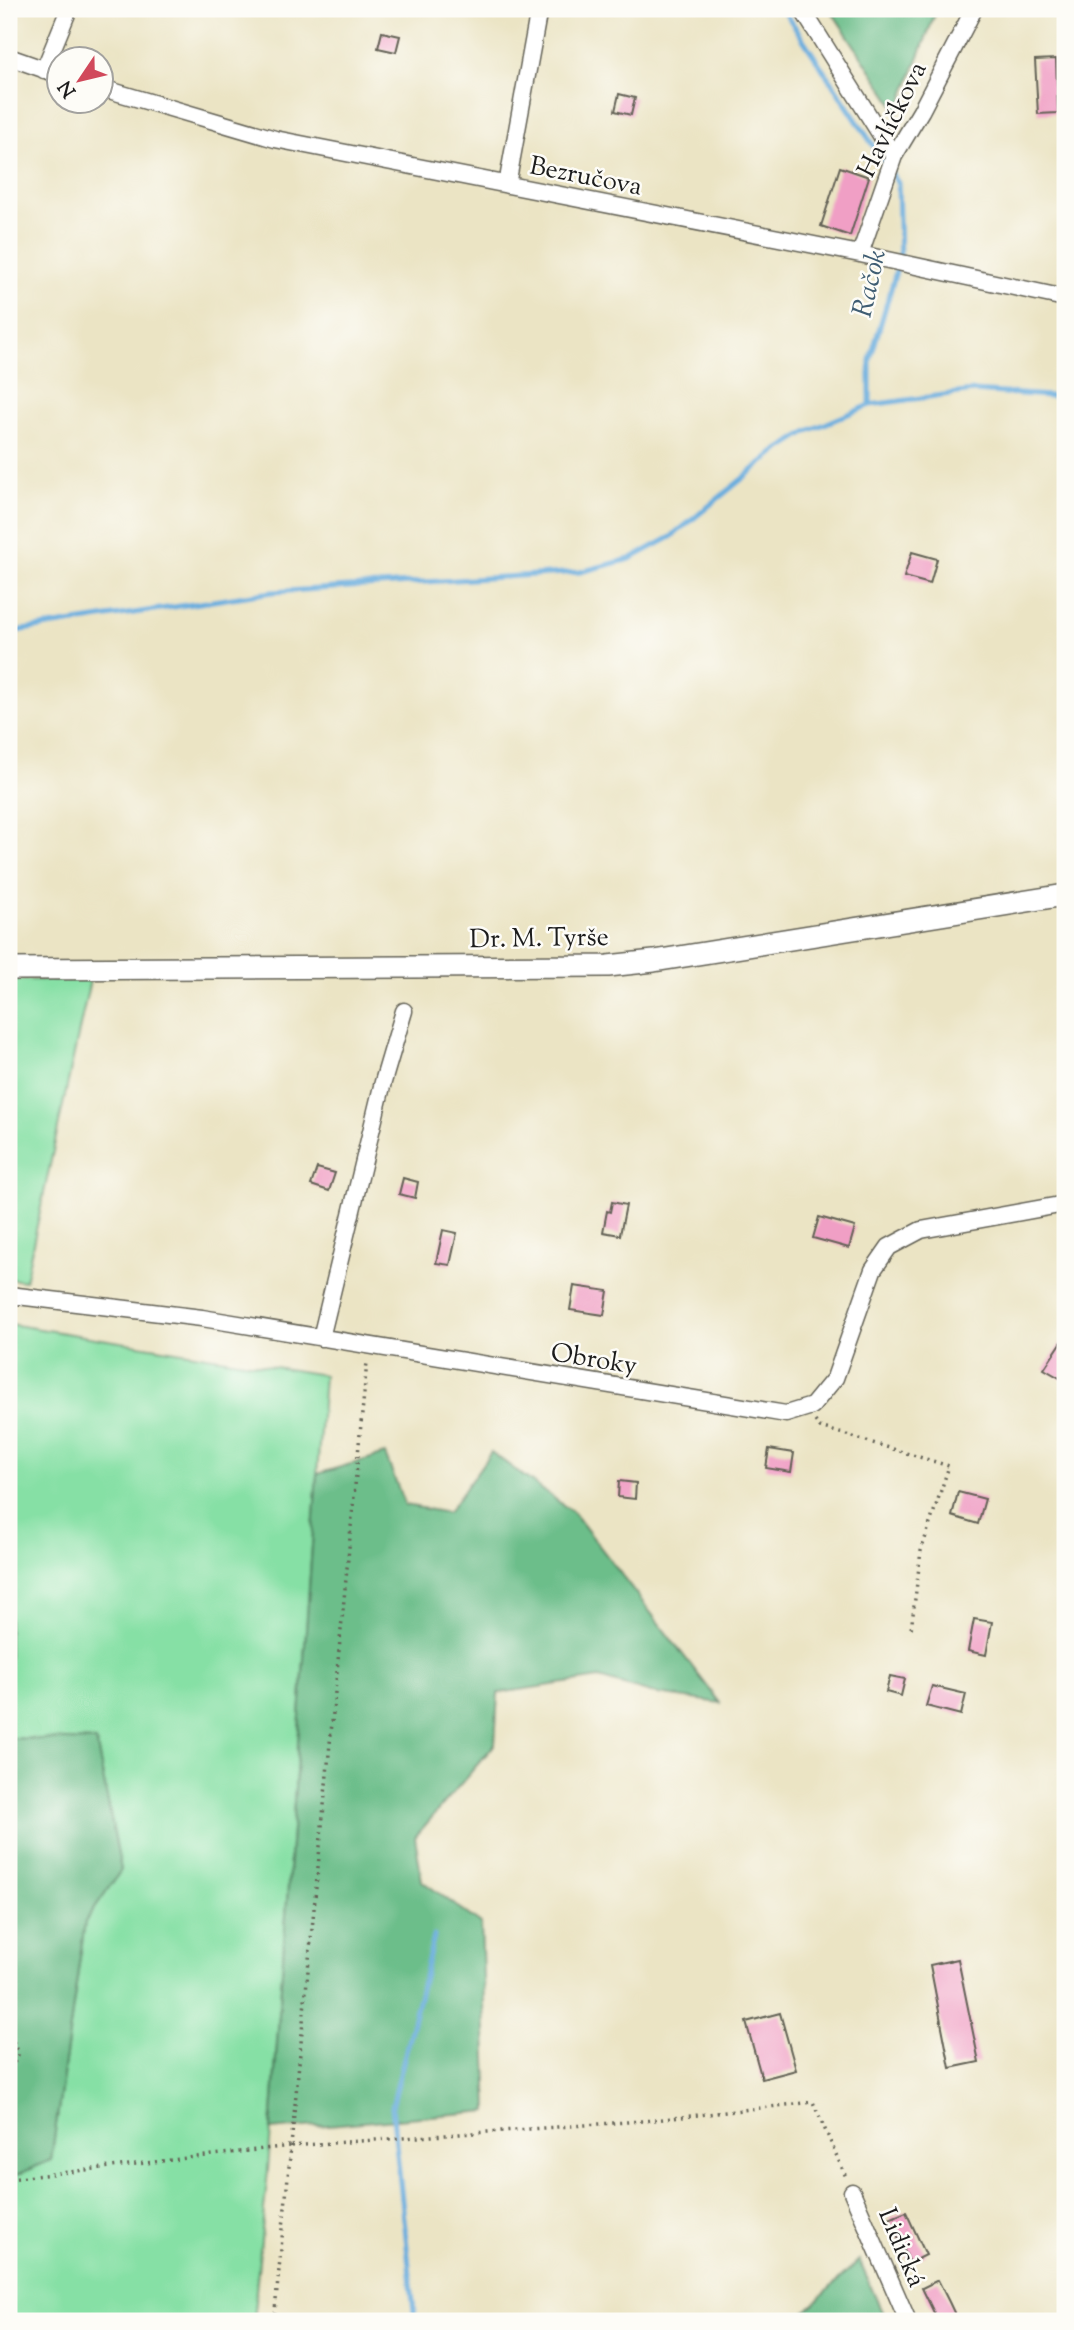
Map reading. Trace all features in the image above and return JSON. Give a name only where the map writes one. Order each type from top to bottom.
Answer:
[{"type":"street","points":[[59,46],[69,9]]},
{"type":"street","points":[[507,185],[539,9]]},
{"type":"street","points":[[802,9],[894,156]]},
{"type":"street","name":"Havlíčkova","points":[[860,254],[894,156],[921,111],[974,9]]},
{"type":"street","points":[[9,57],[46,70]]},
{"type":"street","name":"Bezručova","points":[[116,92],[275,139],[860,254],[1065,298]]},
{"type":"street","name":"Dr. M. Tyrše","points":[[9,969],[608,966],[654,961],[1065,895]]},
{"type":"street","points":[[321,1338],[383,1082],[404,1011]]},
{"type":"street","points":[[805,1408],[812,1406],[835,1378],[873,1270],[889,1247],[921,1230],[1065,1204]]},
{"type":"street","name":"Obroky","points":[[9,1295],[202,1318],[786,1414],[805,1408]]},
{"type":"street","name":"Lidická","points":[[852,2192],[908,2321]]},
{"type":"path","points":[[274,2321],[369,1347]]},
{"type":"path","points":[[805,1408],[820,1427],[949,1466],[921,1551],[911,1630]]},
{"type":"path","points":[[9,2028],[18,2055],[9,2073]]},
{"type":"path","points":[[9,2179],[291,2146],[655,2120],[813,2102],[852,2192]]},
{"type":"green space","points":[[830,9],[937,9],[898,111]]},
{"type":"green space","points":[[9,980],[90,980],[25,1281],[9,1279]]},
{"type":"green space","points":[[9,1324],[324,1375],[268,2170],[253,2321],[9,2321],[9,2178],[51,2160],[85,1922],[121,1870],[96,1741],[9,1738]]},
{"type":"green space","points":[[491,1452],[574,1513],[720,1703],[651,1693],[599,1678],[498,1693],[495,1744],[415,1837],[422,1881],[481,1924],[488,2111],[271,2130],[317,1474],[385,1454],[405,1505],[448,1513]]},
{"type":"green space","points":[[9,1738],[96,1741],[121,1870],[85,1922],[51,2160],[9,2178]]},
{"type":"green space","points":[[859,2260],[886,2321],[796,2321]]},
{"type":"building","points":[[382,32],[400,36],[396,52],[378,48]]},
{"type":"building","points":[[1056,59],[1058,113],[1038,114],[1035,60]]},
{"type":"building","points":[[619,94],[635,98],[631,115],[615,111]]},
{"type":"building","points":[[840,167],[869,177],[850,236],[821,226]]},
{"type":"building","points":[[912,552],[937,559],[930,584],[904,577]]},
{"type":"building","points":[[317,1168],[335,1173],[329,1191],[311,1185]]},
{"type":"building","points":[[403,1178],[418,1182],[415,1198],[399,1194]]},
{"type":"building","points":[[612,1202],[626,1205],[620,1235],[603,1232],[607,1211],[610,1212]]},
{"type":"building","points":[[819,1217],[855,1227],[849,1248],[813,1238]]},
{"type":"building","points":[[443,1230],[457,1233],[450,1265],[436,1263]]},
{"type":"building","points":[[574,1286],[608,1291],[604,1315],[570,1310]]},
{"type":"building","points":[[1065,1337],[1065,1381],[1044,1369]]},
{"type":"building","points":[[769,1449],[794,1453],[791,1472],[766,1468]]},
{"type":"building","points":[[619,1481],[636,1483],[635,1499],[618,1497]]},
{"type":"building","points":[[958,1492],[985,1499],[978,1524],[952,1516]]},
{"type":"building","points":[[974,1619],[992,1622],[986,1655],[968,1651]]},
{"type":"building","points":[[890,1676],[905,1679],[901,1696],[886,1692]]},
{"type":"building","points":[[932,1686],[966,1694],[961,1715],[926,1706]]},
{"type":"building","points":[[958,1959],[979,2062],[950,2068],[930,1965]]},
{"type":"building","points":[[780,2013],[796,2070],[762,2079],[746,2022]]},
{"type":"building","points":[[906,2212],[926,2255],[910,2263],[889,2219]]},
{"type":"building","points":[[938,2280],[958,2321],[938,2321],[922,2288]]},
{"type":"waterway","name":"Račok","points":[[783,9],[898,183],[900,258],[870,360],[870,405],[973,391],[1065,397]]},
{"type":"waterway","points":[[9,632],[272,592],[580,572],[630,559],[671,537],[775,452],[808,431],[870,405]]},
{"type":"waterway","points":[[415,2321],[392,2107],[434,1936]]}]
